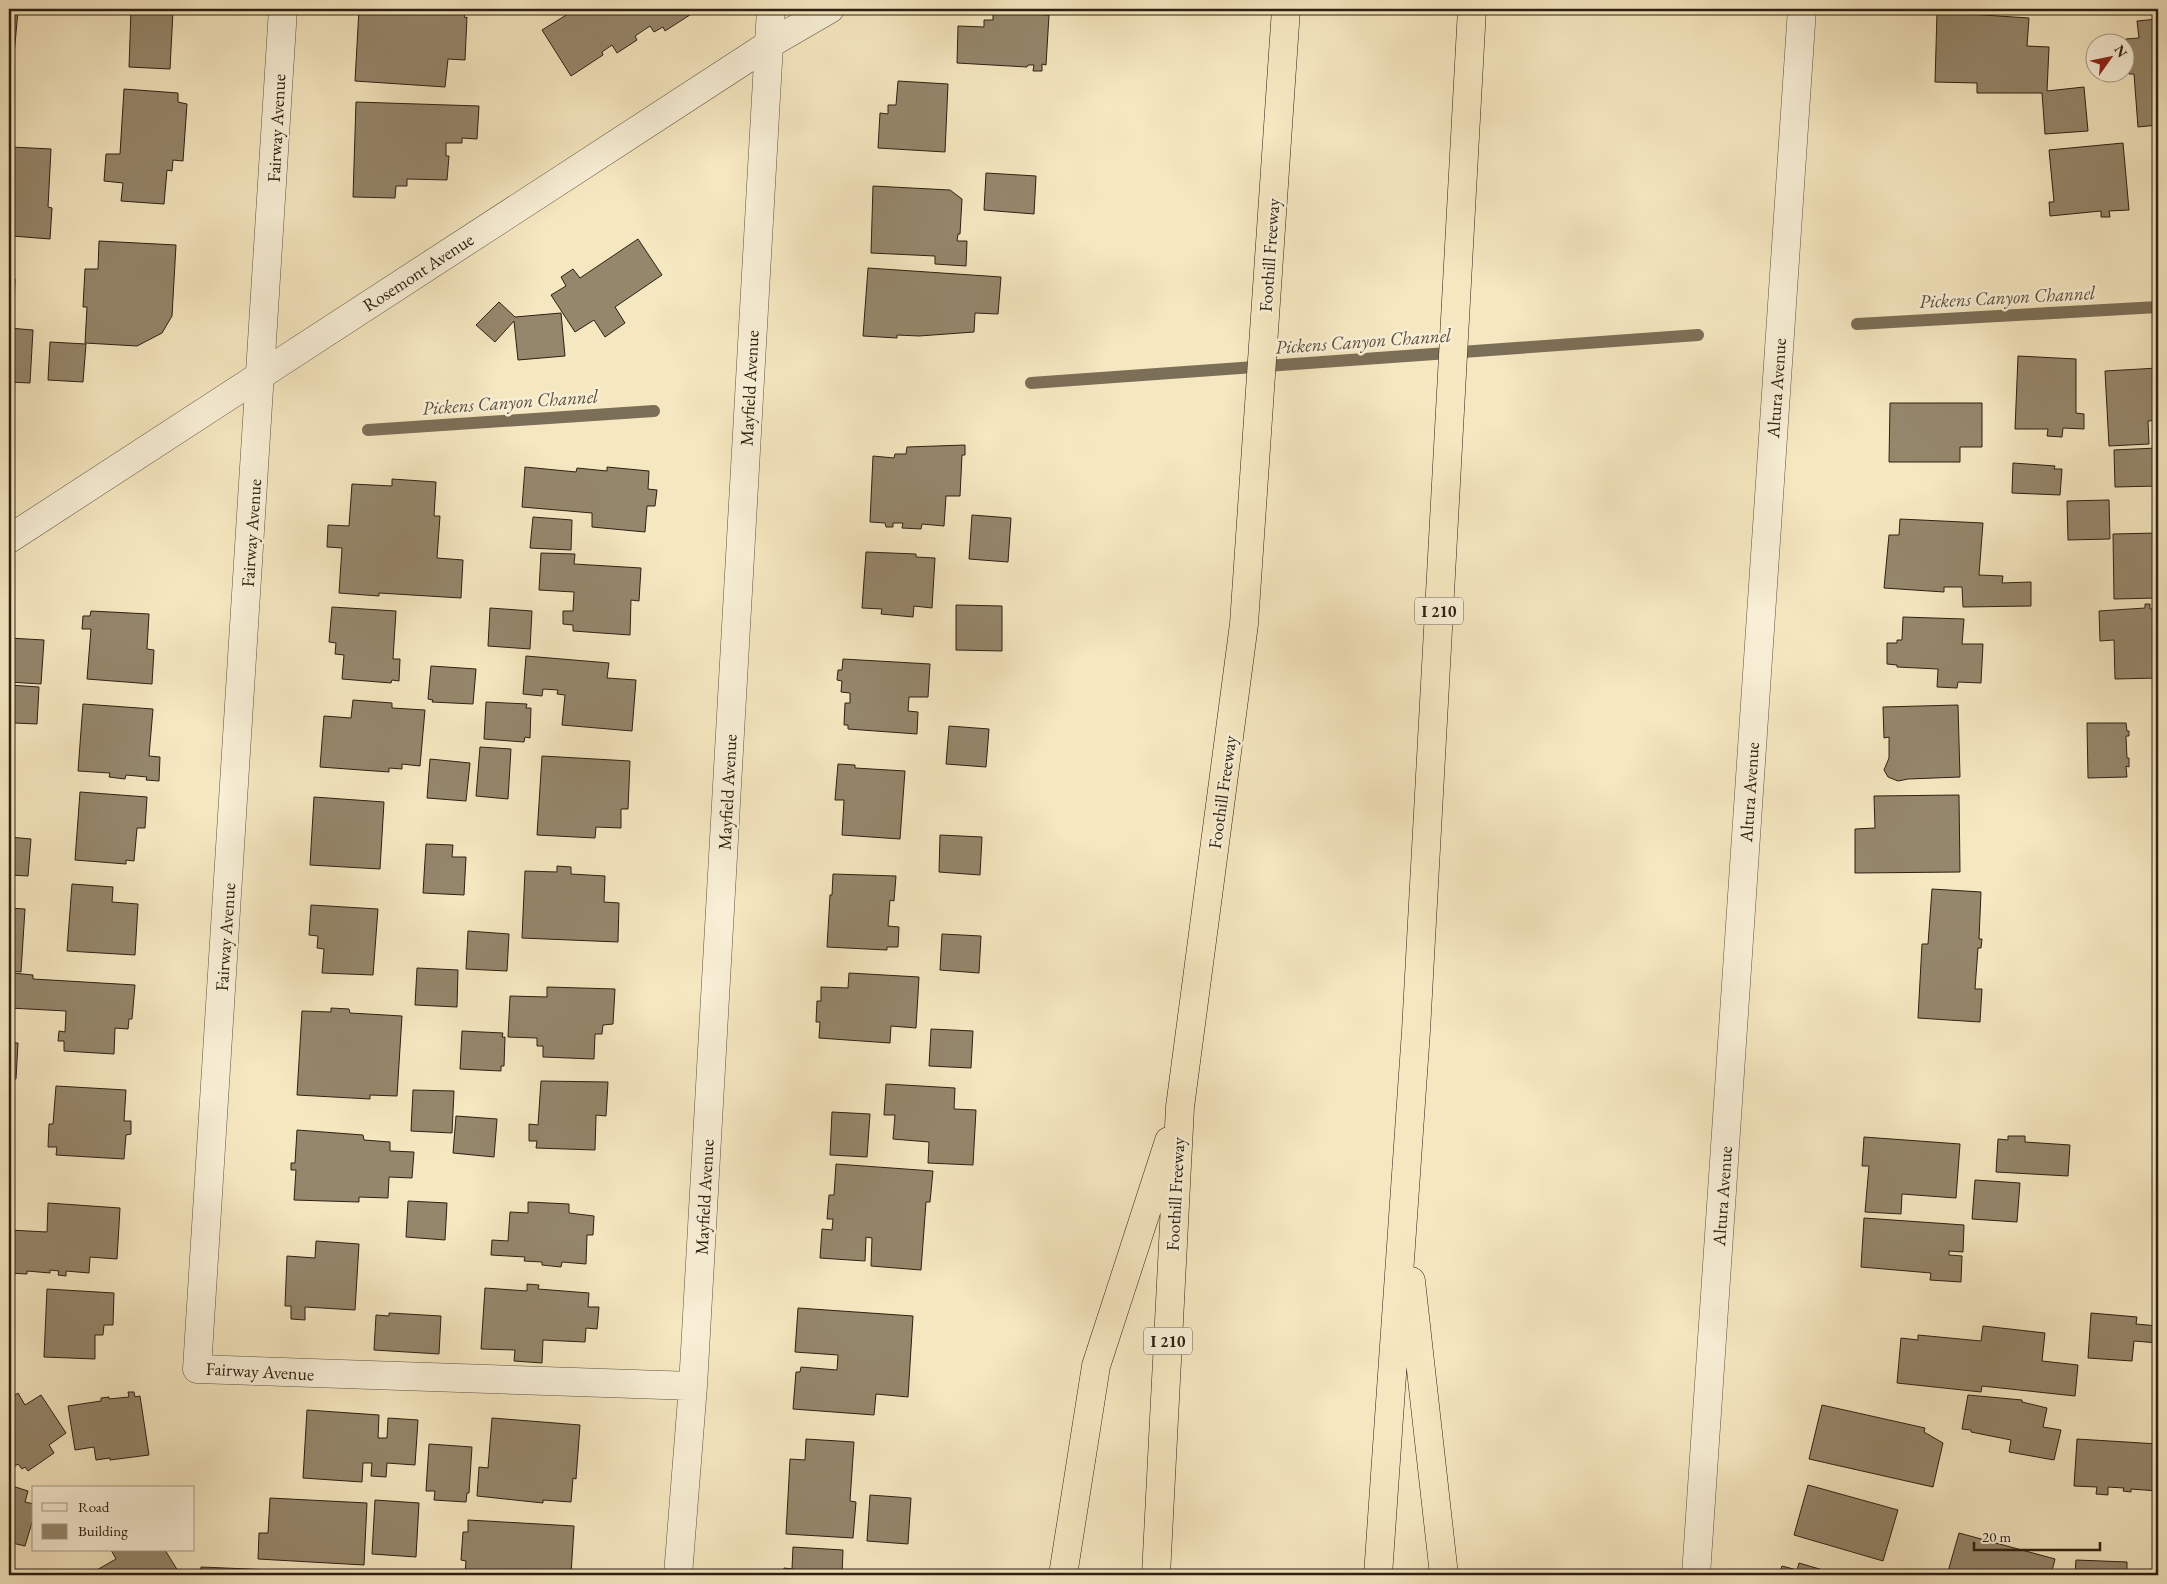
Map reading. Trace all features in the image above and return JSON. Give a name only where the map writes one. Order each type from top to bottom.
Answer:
[{"type":"highway","name":"Foothill Freeway","points":[[1156,1575],[1180,1106],[1244,624],[1286,9]]},
{"type":"highway","name":"I 210","points":[[1378,1575],[1416,1022],[1472,9]]},
{"type":"highway","points":[[1063,1575],[1096,1366],[1180,1106]]},
{"type":"highway","points":[[1403,1213],[1444,1575]]},
{"type":"street","name":"Fairway Avenue","points":[[283,9],[197,1369],[694,1386]]},
{"type":"street","name":"Mayfield Avenue","points":[[678,1575],[694,1386],[771,9]]},
{"type":"street","name":"Rosemont Avenue","points":[[9,539],[768,45],[830,9]]},
{"type":"street","name":"Altura Avenue","points":[[1696,1575],[1802,9]]},
{"type":"building","points":[[9,9],[18,11],[13,66],[9,66]]},
{"type":"building","points":[[131,9],[182,9],[182,11],[173,11],[170,69],[129,67]]},
{"type":"building","points":[[359,9],[463,9],[465,18],[467,17],[465,60],[448,59],[445,87],[355,81]]},
{"type":"building","points":[[576,9],[695,9],[696,11],[665,31],[663,27],[654,32],[650,26],[635,36],[637,40],[617,53],[612,45],[602,52],[603,55],[571,76],[542,30]]},
{"type":"building","points":[[993,10],[1049,15],[1046,65],[1042,64],[1042,71],[1033,71],[1034,65],[1028,65],[1027,67],[957,63],[958,26],[984,27],[984,20],[993,20]]},
{"type":"building","points":[[1937,12],[2029,18],[2027,46],[2049,47],[2047,91],[2084,87],[2088,131],[2045,134],[2042,93],[1977,93],[1977,83],[1935,82]]},
{"type":"building","points":[[2158,19],[2158,125],[2138,127],[2134,74],[2134,38],[2139,38],[2137,21]]},
{"type":"building","points":[[898,81],[948,84],[945,152],[878,148],[880,113],[888,114],[888,105],[896,105]]},
{"type":"building","points":[[124,89],[178,93],[178,102],[187,104],[183,161],[173,160],[172,171],[167,170],[164,204],[121,201],[123,183],[104,181],[106,154],[120,154]]},
{"type":"building","points":[[356,102],[479,106],[477,139],[462,138],[462,143],[446,143],[446,156],[449,156],[447,180],[407,179],[407,186],[396,186],[395,198],[353,197]]},
{"type":"building","points":[[2123,143],[2129,210],[2109,211],[2110,217],[2101,217],[2101,211],[2050,216],[2049,202],[2054,202],[2049,150]]},
{"type":"building","points":[[11,147],[51,149],[48,207],[52,208],[50,239],[12,236],[12,208],[9,208]]},
{"type":"building","points":[[986,173],[1036,176],[1034,214],[984,210]]},
{"type":"building","points":[[873,186],[950,190],[962,199],[960,234],[958,234],[957,241],[967,241],[966,266],[935,264],[935,256],[871,253]]},
{"type":"building","points":[[638,239],[662,275],[615,307],[625,323],[605,337],[594,320],[575,332],[551,295],[566,286],[561,277],[573,269],[580,278]]},
{"type":"building","points":[[99,241],[176,245],[172,316],[162,333],[137,346],[85,343],[87,307],[83,307],[85,269],[98,269]]},
{"type":"building","points":[[868,268],[1001,277],[998,314],[975,313],[974,332],[919,336],[897,335],[897,338],[863,336]]},
{"type":"building","points":[[9,278],[15,279],[14,306],[9,306]]},
{"type":"building","points":[[499,302],[515,317],[561,313],[565,356],[518,360],[514,321],[495,342],[476,325]]},
{"type":"building","points":[[9,328],[33,330],[30,383],[9,382]]},
{"type":"building","points":[[50,342],[86,344],[83,382],[48,380]]},
{"type":"building","points":[[2018,356],[2076,359],[2076,413],[2084,414],[2084,429],[2063,428],[2062,437],[2047,436],[2048,429],[2015,429]]},
{"type":"building","points":[[2158,368],[2158,420],[2148,421],[2149,444],[2109,446],[2105,371]]},
{"type":"building","points":[[1890,403],[1982,403],[1982,447],[1960,447],[1960,462],[1889,462]]},
{"type":"building","points":[[965,445],[965,455],[962,455],[960,496],[946,496],[944,526],[922,524],[921,529],[902,528],[903,523],[893,523],[893,527],[886,527],[885,523],[870,522],[873,456],[894,458],[895,454],[906,454],[907,447]]},
{"type":"building","points":[[2157,448],[2158,486],[2115,487],[2114,450]]},
{"type":"building","points":[[2013,463],[2055,466],[2054,469],[2062,469],[2060,495],[2012,493]]},
{"type":"building","points":[[525,467],[576,472],[577,468],[607,471],[607,467],[649,471],[648,489],[657,490],[655,506],[647,506],[645,532],[592,527],[592,513],[522,507]]},
{"type":"building","points":[[392,479],[436,482],[434,516],[440,516],[437,558],[463,560],[461,598],[379,593],[379,596],[339,593],[342,548],[327,547],[328,525],[349,526],[352,484],[392,486]]},
{"type":"building","points":[[2109,500],[2110,539],[2068,540],[2067,501]]},
{"type":"building","points":[[972,515],[1011,518],[1008,562],[969,559]]},
{"type":"building","points":[[533,517],[572,520],[571,550],[530,548]]},
{"type":"building","points":[[1900,519],[1983,523],[1979,575],[2003,576],[2002,583],[2031,582],[2031,606],[1963,607],[1962,587],[1944,587],[1944,592],[1884,588],[1889,535],[1899,535]]},
{"type":"building","points":[[2158,533],[2158,598],[2114,599],[2113,534]]},
{"type":"building","points":[[866,552],[916,554],[916,557],[935,558],[932,608],[914,606],[913,617],[881,614],[882,609],[862,608]]},
{"type":"building","points":[[541,553],[575,554],[574,564],[641,568],[639,601],[631,600],[630,635],[573,631],[573,625],[563,624],[563,611],[573,611],[574,592],[539,590]]},
{"type":"building","points":[[2145,604],[2150,604],[2150,609],[2158,609],[2158,678],[2115,679],[2114,640],[2100,641],[2099,611],[2145,608]]},
{"type":"building","points":[[956,605],[1002,606],[1002,651],[956,650]]},
{"type":"building","points":[[332,607],[396,611],[393,659],[400,659],[399,681],[392,680],[391,683],[342,679],[344,655],[335,654],[336,643],[329,642]]},
{"type":"building","points":[[490,608],[532,611],[530,649],[488,646]]},
{"type":"building","points":[[91,611],[149,614],[147,649],[154,650],[152,684],[87,679],[91,629],[82,629],[83,616],[90,616]]},
{"type":"building","points":[[1903,617],[1964,619],[1962,644],[1983,644],[1981,683],[1958,682],[1957,688],[1937,687],[1938,669],[1897,667],[1897,665],[1887,664],[1887,643],[1897,643],[1897,640],[1902,640]]},
{"type":"building","points":[[9,638],[44,640],[41,684],[9,682]]},
{"type":"building","points":[[526,656],[609,663],[607,678],[636,680],[632,731],[562,725],[565,695],[557,694],[558,690],[543,689],[542,696],[523,694]]},
{"type":"building","points":[[843,659],[930,664],[928,697],[909,697],[908,711],[918,712],[917,734],[848,729],[848,725],[844,725],[845,703],[850,703],[850,693],[841,692],[842,681],[837,680],[838,670],[842,670]]},
{"type":"building","points":[[431,666],[476,669],[473,704],[432,702],[433,700],[428,699]]},
{"type":"building","points":[[9,685],[39,687],[37,724],[14,723],[13,732],[9,732]]},
{"type":"building","points":[[353,700],[392,703],[392,708],[425,710],[420,766],[402,764],[402,769],[389,768],[389,772],[320,767],[324,716],[351,718]]},
{"type":"building","points":[[486,702],[527,704],[526,708],[531,708],[530,738],[525,737],[524,742],[484,739]]},
{"type":"building","points":[[83,704],[153,709],[149,756],[160,757],[159,781],[146,780],[147,777],[126,775],[125,779],[109,777],[110,773],[78,771]]},
{"type":"building","points":[[1958,705],[1960,777],[1898,781],[1888,777],[1884,770],[1889,758],[1889,737],[1884,738],[1883,707]]},
{"type":"building","points":[[2087,723],[2126,723],[2127,731],[2129,731],[2129,736],[2126,736],[2127,758],[2129,758],[2129,767],[2126,766],[2127,777],[2088,778]]},
{"type":"building","points":[[949,726],[989,729],[986,767],[946,764]]},
{"type":"building","points":[[480,747],[511,749],[508,799],[476,796]]},
{"type":"building","points":[[542,756],[630,761],[628,809],[621,809],[621,828],[596,827],[595,838],[537,835]]},
{"type":"building","points":[[430,759],[470,763],[466,801],[427,798]]},
{"type":"building","points":[[838,764],[855,765],[855,768],[905,771],[900,839],[842,835],[844,800],[835,800]]},
{"type":"building","points":[[80,792],[147,797],[145,828],[137,828],[134,861],[126,860],[126,864],[75,860]]},
{"type":"building","points":[[1959,795],[1960,872],[1855,873],[1855,829],[1875,828],[1874,796]]},
{"type":"building","points":[[314,797],[384,802],[380,869],[310,865]]},
{"type":"building","points":[[940,835],[982,837],[980,875],[939,872]]},
{"type":"building","points":[[9,837],[31,839],[28,876],[9,875]]},
{"type":"building","points":[[426,844],[453,845],[452,857],[466,857],[464,895],[423,893]]},
{"type":"building","points":[[557,866],[571,867],[571,874],[605,876],[604,902],[619,903],[618,942],[522,938],[525,871],[557,872]]},
{"type":"building","points":[[833,874],[896,876],[894,901],[890,900],[888,926],[899,927],[898,947],[887,947],[887,950],[827,947]]},
{"type":"building","points":[[72,884],[113,887],[112,902],[138,904],[135,955],[67,951]]},
{"type":"building","points":[[1932,889],[1981,892],[1979,939],[1982,939],[1981,948],[1978,948],[1975,989],[1982,989],[1980,1022],[1918,1018],[1922,944],[1928,944]]},
{"type":"building","points":[[311,905],[378,909],[373,975],[322,973],[324,949],[317,948],[318,936],[309,935]]},
{"type":"building","points":[[9,908],[25,909],[21,972],[9,971]]},
{"type":"building","points":[[468,931],[509,934],[507,971],[466,969]]},
{"type":"building","points":[[942,934],[981,936],[979,973],[940,970]]},
{"type":"building","points":[[417,968],[458,970],[457,1007],[415,1005]]},
{"type":"building","points":[[12,973],[33,975],[33,979],[135,985],[132,1019],[129,1019],[128,1029],[115,1028],[114,1054],[64,1051],[64,1041],[58,1041],[59,1031],[65,1032],[66,1011],[10,1008]]},
{"type":"building","points":[[849,973],[919,977],[916,1028],[891,1026],[890,1043],[819,1038],[820,1022],[816,1022],[817,1001],[821,1001],[821,987],[848,988]]},
{"type":"building","points":[[547,987],[615,989],[613,1024],[603,1025],[602,1034],[595,1034],[594,1059],[543,1057],[543,1046],[537,1046],[537,1038],[508,1037],[510,996],[547,997]]},
{"type":"building","points":[[331,1008],[349,1009],[350,1013],[402,1016],[397,1096],[370,1095],[370,1099],[297,1095],[302,1011],[331,1012]]},
{"type":"building","points":[[931,1029],[973,1031],[971,1068],[929,1066]]},
{"type":"building","points":[[462,1031],[503,1033],[502,1037],[505,1037],[504,1066],[501,1066],[501,1071],[460,1069]]},
{"type":"building","points":[[9,1043],[18,1043],[16,1079],[9,1078]]},
{"type":"building","points":[[541,1081],[608,1082],[606,1116],[596,1115],[595,1150],[536,1148],[537,1141],[529,1141],[529,1124],[538,1125]]},
{"type":"building","points":[[886,1084],[955,1088],[954,1109],[976,1110],[973,1165],[928,1163],[929,1142],[893,1139],[895,1115],[884,1115]]},
{"type":"building","points":[[56,1086],[126,1090],[124,1121],[131,1121],[131,1134],[126,1135],[124,1159],[56,1155],[57,1147],[48,1147],[49,1124],[53,1124]]},
{"type":"building","points":[[413,1090],[454,1091],[452,1133],[411,1131]]},
{"type":"building","points":[[832,1112],[870,1114],[867,1157],[830,1155]]},
{"type":"building","points":[[456,1116],[497,1119],[494,1157],[453,1153]]},
{"type":"building","points":[[9,1126],[11,1126],[9,1154]]},
{"type":"building","points":[[297,1130],[363,1135],[364,1140],[390,1142],[390,1151],[414,1152],[412,1178],[389,1177],[388,1198],[359,1197],[359,1202],[294,1200],[296,1170],[291,1170],[291,1163],[295,1163]]},
{"type":"building","points":[[2008,1136],[2025,1136],[2025,1142],[2070,1145],[2068,1176],[1996,1172],[1998,1139],[2008,1140]]},
{"type":"building","points":[[1864,1137],[1960,1144],[1956,1198],[1902,1194],[1901,1214],[1865,1212],[1869,1166],[1862,1166]]},
{"type":"building","points":[[836,1164],[933,1171],[930,1202],[926,1202],[921,1270],[871,1266],[872,1238],[866,1237],[865,1261],[820,1258],[822,1229],[832,1230],[833,1219],[827,1219],[829,1195],[834,1195]]},
{"type":"building","points":[[1975,1180],[2020,1183],[2017,1222],[1972,1219]]},
{"type":"building","points":[[408,1201],[447,1203],[445,1240],[406,1237]]},
{"type":"building","points":[[528,1202],[569,1204],[569,1213],[594,1216],[593,1235],[587,1235],[586,1264],[562,1262],[561,1267],[542,1265],[542,1262],[524,1261],[525,1257],[491,1255],[492,1240],[508,1241],[510,1212],[528,1213]]},
{"type":"building","points":[[48,1203],[120,1208],[117,1259],[90,1257],[89,1273],[66,1271],[66,1276],[58,1275],[59,1271],[50,1270],[50,1273],[27,1271],[27,1274],[9,1273],[9,1230],[47,1232]]},
{"type":"building","points":[[1864,1218],[1964,1225],[1963,1252],[1949,1251],[1949,1255],[1962,1256],[1961,1282],[1930,1280],[1931,1273],[1861,1267]]},
{"type":"building","points":[[316,1241],[359,1244],[355,1310],[305,1307],[305,1320],[291,1319],[291,1306],[285,1306],[287,1256],[315,1258]]},
{"type":"building","points":[[527,1284],[539,1285],[538,1289],[589,1293],[588,1307],[599,1307],[597,1329],[586,1328],[585,1342],[543,1340],[542,1363],[514,1361],[515,1350],[481,1349],[485,1288],[527,1291]]},
{"type":"building","points":[[47,1289],[114,1293],[113,1325],[104,1325],[103,1335],[95,1335],[95,1359],[44,1357]]},
{"type":"building","points":[[798,1308],[913,1316],[908,1397],[876,1394],[874,1415],[793,1409],[796,1372],[800,1372],[801,1367],[837,1370],[838,1355],[795,1352]]},
{"type":"building","points":[[389,1313],[441,1316],[439,1354],[374,1350],[376,1315],[389,1316]]},
{"type":"building","points":[[2091,1313],[2137,1317],[2136,1324],[2158,1326],[2158,1343],[2134,1341],[2132,1361],[2088,1358]]},
{"type":"building","points":[[1983,1326],[2045,1333],[2042,1361],[2078,1365],[2075,1396],[1982,1386],[1981,1392],[1897,1383],[1901,1338],[1918,1340],[1918,1335],[1981,1341]]},
{"type":"building","points":[[128,1392],[134,1392],[135,1397],[140,1396],[149,1455],[96,1460],[94,1447],[75,1450],[68,1406],[101,1401],[101,1398],[129,1397]]},
{"type":"building","points":[[18,1393],[25,1405],[41,1395],[66,1433],[49,1445],[54,1453],[28,1471],[25,1467],[22,1469],[18,1464],[9,1470],[9,1399]]},
{"type":"building","points":[[1968,1395],[2022,1400],[2022,1402],[2047,1408],[2043,1427],[2061,1430],[2054,1460],[2009,1452],[2011,1440],[1962,1429]]},
{"type":"building","points":[[1822,1405],[1925,1428],[1924,1432],[1943,1443],[1933,1487],[1809,1459]]},
{"type":"building","points":[[307,1410],[379,1415],[378,1438],[387,1438],[388,1418],[418,1420],[415,1465],[387,1463],[386,1477],[371,1476],[372,1463],[363,1463],[362,1482],[303,1478]]},
{"type":"building","points":[[492,1418],[580,1425],[576,1479],[573,1478],[571,1502],[543,1500],[543,1503],[477,1496],[479,1467],[488,1468]]},
{"type":"building","points":[[806,1439],[854,1442],[850,1501],[856,1502],[853,1538],[786,1534],[790,1459],[805,1460]]},
{"type":"building","points":[[2077,1439],[2158,1444],[2158,1491],[2131,1489],[2131,1492],[2123,1491],[2124,1488],[2108,1487],[2108,1495],[2096,1494],[2097,1487],[2074,1486]]},
{"type":"building","points":[[429,1444],[472,1447],[469,1493],[467,1493],[466,1502],[434,1500],[435,1491],[426,1491]]},
{"type":"building","points":[[9,1485],[28,1491],[25,1502],[32,1504],[32,1523],[25,1546],[12,1543],[9,1555]]},
{"type":"building","points":[[1808,1485],[1898,1510],[1883,1561],[1794,1535]]},
{"type":"building","points":[[870,1495],[911,1498],[908,1544],[867,1541]]},
{"type":"building","points":[[270,1498],[367,1503],[364,1565],[258,1559],[259,1533],[268,1533]]},
{"type":"building","points":[[375,1500],[419,1503],[416,1557],[372,1554]]},
{"type":"building","points":[[468,1520],[574,1526],[571,1575],[465,1574],[466,1561],[461,1560],[463,1532],[468,1532]]},
{"type":"building","points":[[1959,1533],[2055,1559],[2051,1575],[1947,1575]]},
{"type":"building","points":[[793,1547],[843,1550],[842,1575],[783,1575],[784,1568],[792,1569]]},
{"type":"building","points":[[112,1552],[166,1552],[178,1571],[171,1575],[88,1575],[116,1559]]},
{"type":"building","points":[[2076,1560],[2127,1562],[2127,1574],[2144,1575],[2075,1575]]},
{"type":"building","points":[[1799,1563],[1840,1575],[1779,1575],[1782,1566],[1797,1570]]},
{"type":"building","points":[[201,1567],[272,1570],[272,1575],[200,1575]]},
{"type":"waterway","name":"Pickens Canyon Channel","points":[[1857,324],[2158,307]]},
{"type":"waterway","name":"Pickens Canyon Channel","points":[[1031,383],[1698,335]]},
{"type":"waterway","name":"Pickens Canyon Channel","points":[[368,430],[654,411]]}]
